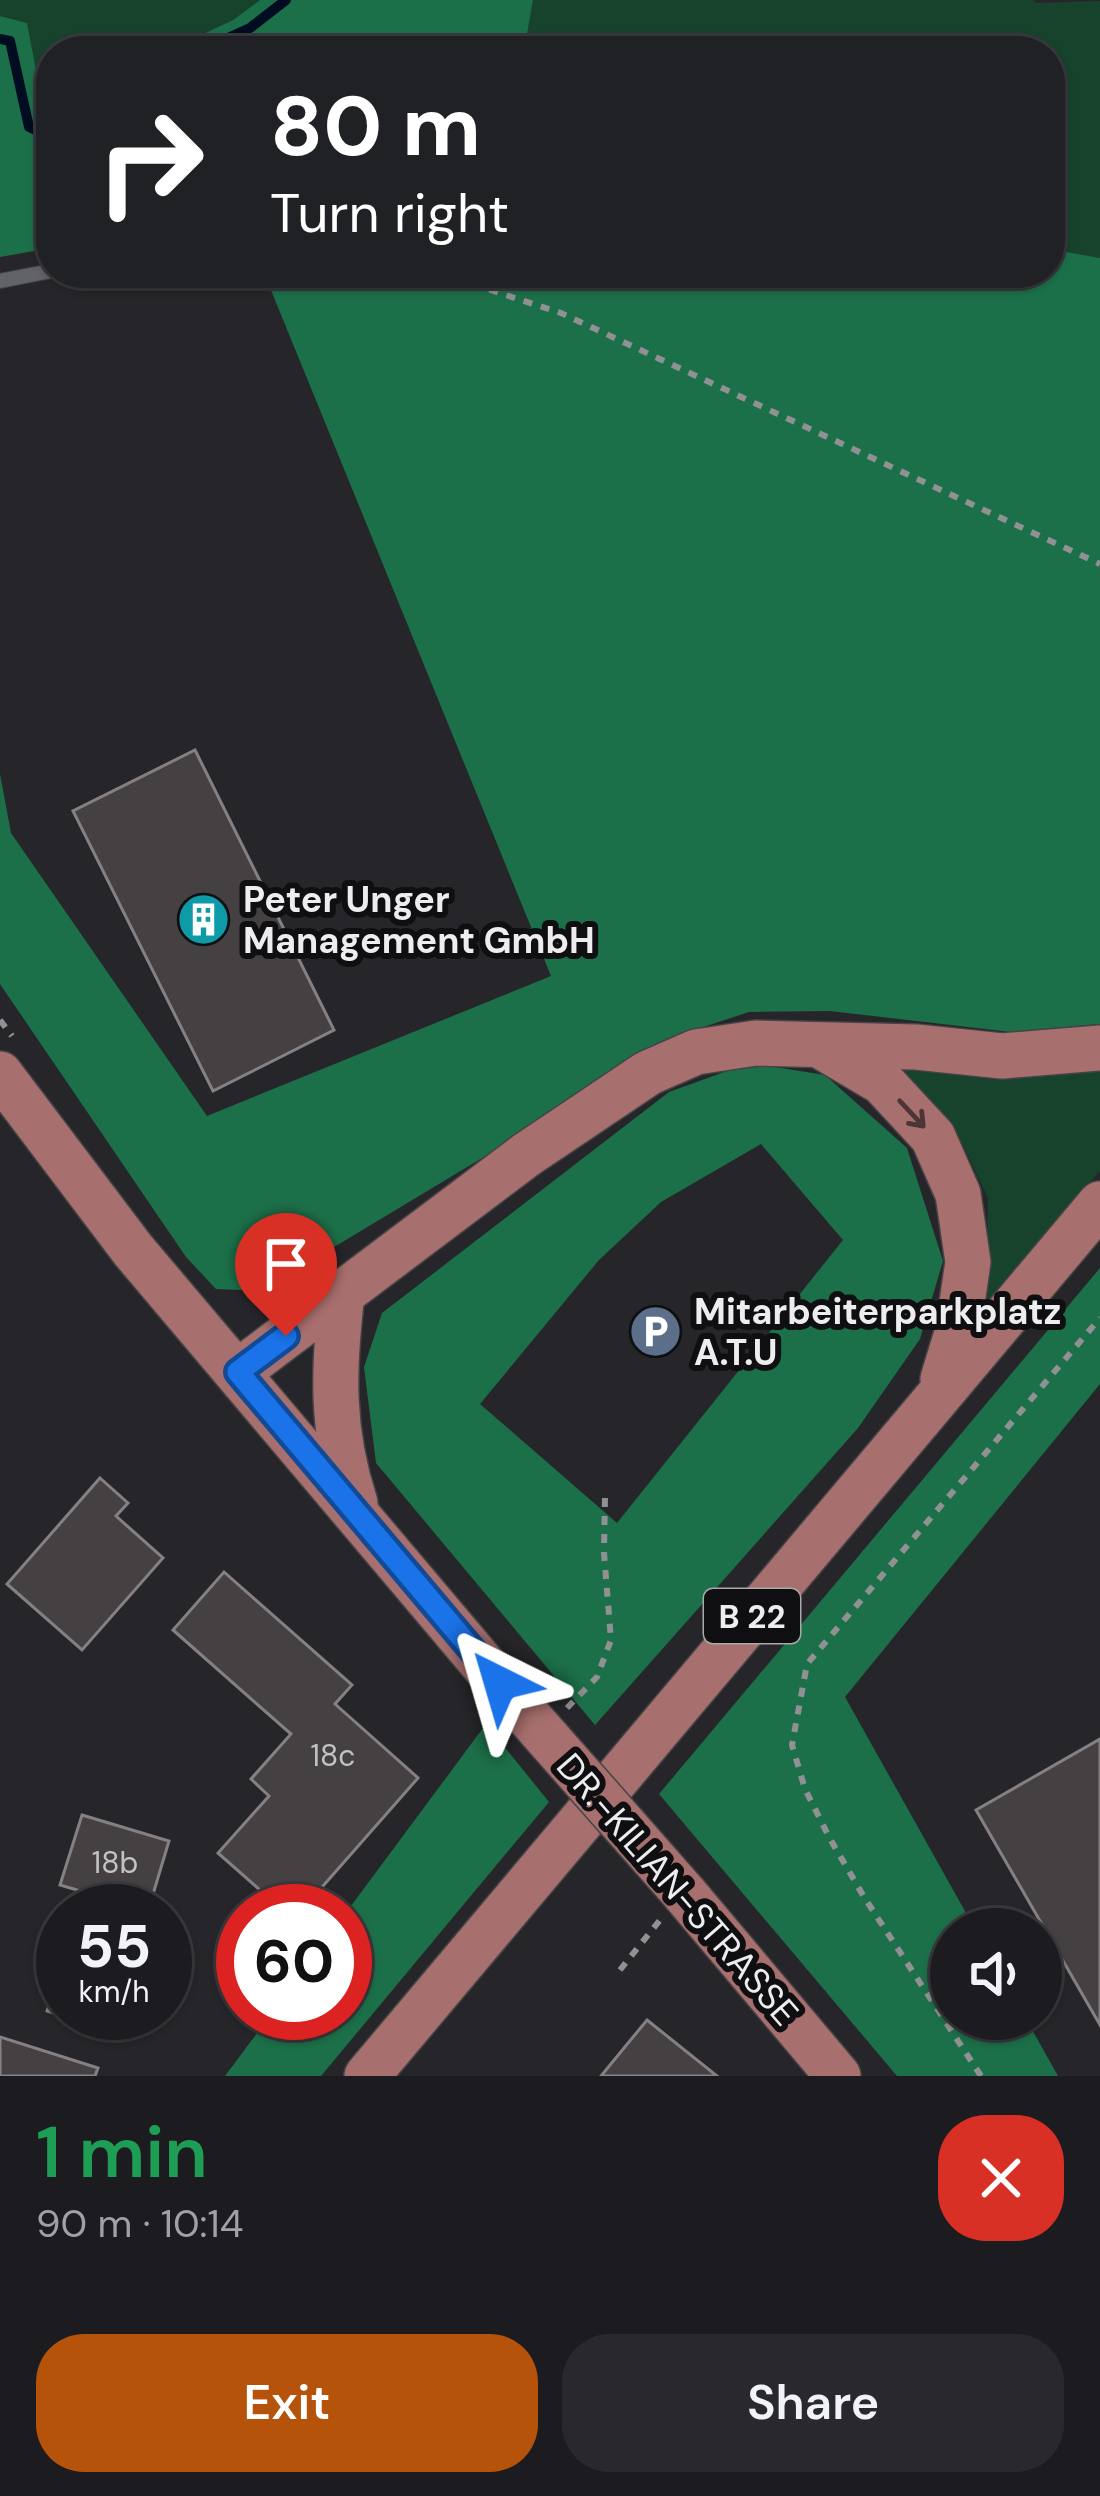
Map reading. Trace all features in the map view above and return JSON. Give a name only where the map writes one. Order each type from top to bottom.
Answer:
[{"type":"main road","points":[[238,1372],[526,1155],[648,1073],[696,1052],[756,1043],[916,1046],[1002,1056],[1100,1048]]},
{"type":"main road","points":[[819,1045],[882,1082],[933,1137],[958,1194],[968,1262],[958,1330],[938,1393]]},
{"type":"main road","name":"DR.-KILIAN-STRASSE","points":[[0,1073],[133,1250],[677,1900],[838,2076]]},
{"type":"main road","name":"B 22","points":[[368,2076],[1100,1204]]},
{"type":"main road","points":[[342,1294],[334,1395],[345,1471],[360,1517]]},
{"type":"lane","points":[[0,281],[36,274]]},
{"type":"path","points":[[484,288],[561,313],[1100,564]]},
{"type":"path","points":[[981,2076],[829,1837],[805,1789],[792,1745],[807,1664],[1100,1318]]},
{"type":"path","points":[[566,1709],[597,1677],[611,1640],[605,1496]]},
{"type":"path","points":[[620,1970],[677,1900]]},
{"type":"green space","points":[[0,0],[260,0],[199,36],[36,36],[36,70],[27,24],[0,16]]},
{"type":"green space","points":[[260,0],[533,0],[527,36],[199,36]]},
{"type":"green space","points":[[533,0],[1100,1],[1100,258],[1065,252],[1065,36],[526,36]]},
{"type":"green space","points":[[0,16],[27,23],[36,70],[36,251],[0,257]]},
{"type":"green space","points":[[1065,252],[1100,258],[1100,1024],[1011,1032],[830,1011],[749,1012],[673,1037],[597,1089],[261,1291],[216,1289],[186,1257],[0,984],[0,774],[11,833],[207,1116],[551,976],[270,288],[1065,288]]},
{"type":"green space","points":[[1100,1062],[1100,1171],[981,1313],[988,1198],[953,1124],[893,1063]]},
{"type":"green space","points":[[749,1063],[825,1075],[907,1148],[943,1261],[920,1339],[858,1428],[595,1725],[376,1463],[364,1367],[382,1313],[669,1092]],"holes":[[[761,1144],[843,1240],[617,1523],[480,1404],[599,1260],[661,1202]]]},
{"type":"green space","points":[[1100,1268],[1100,1384],[845,1697],[963,1908],[930,1908],[930,2040],[1038,2040],[1058,2076],[897,2076],[659,1794]]},
{"type":"green space","points":[[486,1724],[549,1802],[372,2015],[372,1884],[367,1884]]},
{"type":"green space","points":[[252,2040],[351,2040],[321,2076],[225,2076]]},
{"type":"building","name":"Peter Unger Management GmbH","points":[[195,750],[334,1030],[213,1091],[73,811]]},
{"type":"building","points":[[100,1478],[128,1503],[116,1516],[163,1558],[82,1650],[7,1584]]},
{"type":"building","points":[[224,1572],[352,1685],[335,1704],[418,1778],[325,1884],[253,1884],[218,1853],[269,1796],[251,1779],[291,1734],[173,1630]]},
{"type":"building","points":[[1100,1739],[1100,2025],[1062,1959],[1062,1908],[1033,1908],[976,1810]]},
{"type":"building","points":[[82,1815],[169,1841],[156,1884],[60,1884]]},
{"type":"building","points":[[647,2020],[717,2076],[601,2076]]},
{"type":"building","points":[[0,2037],[98,2068],[95,2076],[0,2076]]},
{"type":"waterway","points":[[232,36],[286,0]]},
{"type":"waterway","points":[[0,39],[10,41],[29,127],[36,130]]},
{"type":"place","name":"Peter Unger Management GmbH","points":[[204,920]]},
{"type":"place","name":"Mitarbeiterparkplatz A.T.U","points":[[655,1332]]},
{"type":"route","points":[[286,1336],[238,1372],[500,1683]]}]
